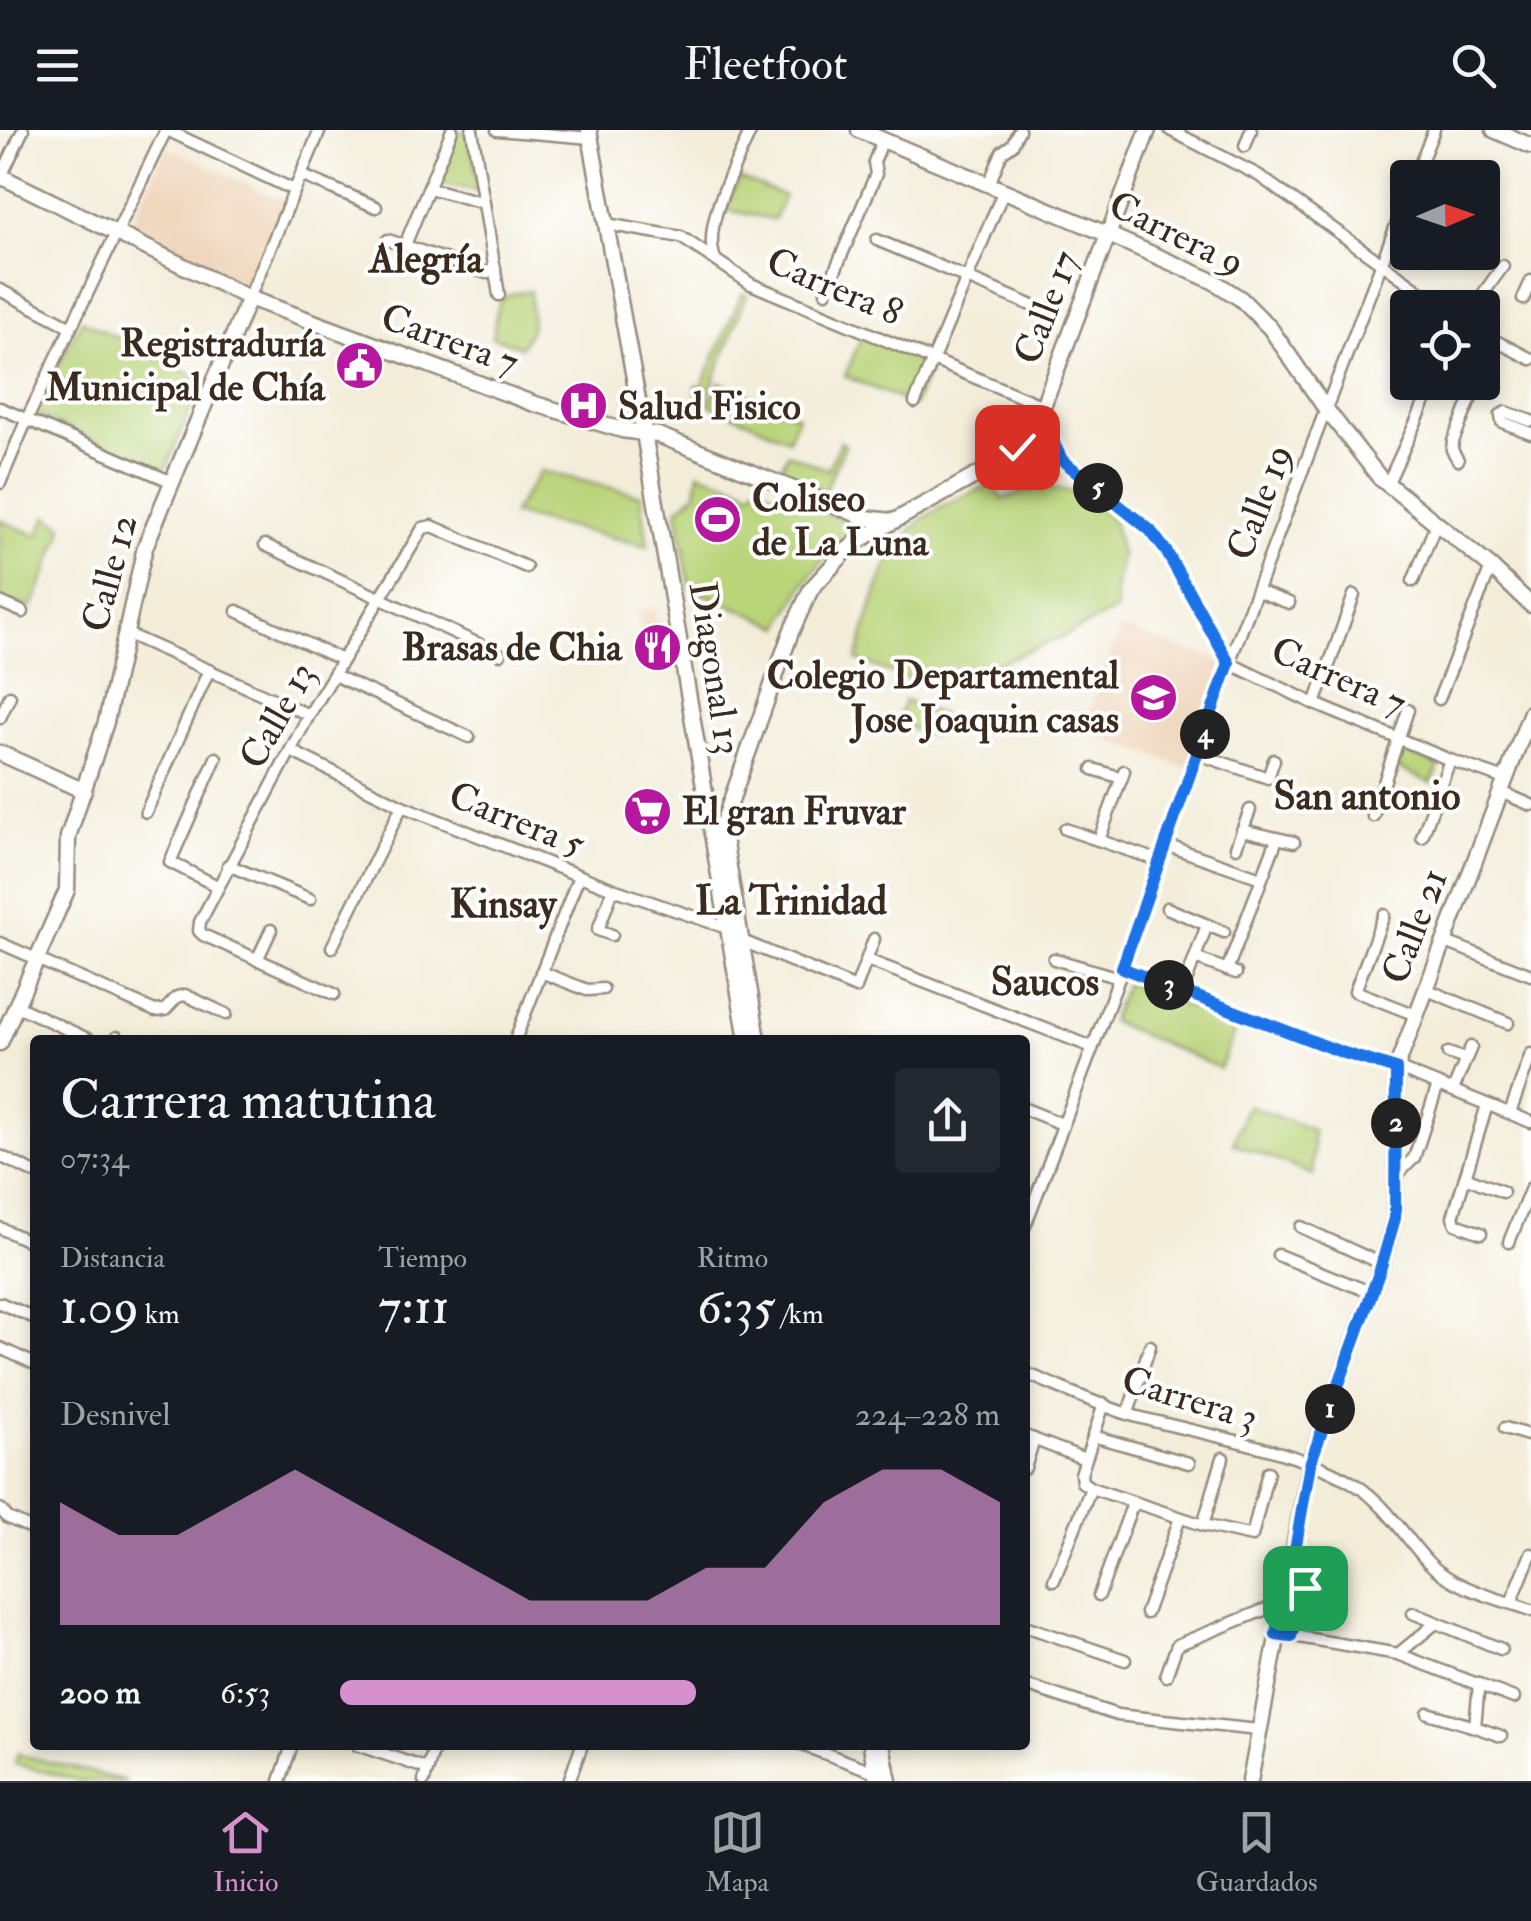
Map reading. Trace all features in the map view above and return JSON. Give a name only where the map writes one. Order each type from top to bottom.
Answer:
[{"type":"street","points":[[1,178],[23,130]]},
{"type":"street","points":[[0,482],[167,130],[294,190]]},
{"type":"street","name":"Calle 12","points":[[0,1042],[67,890],[68,837],[106,722],[140,564],[170,481],[320,130]]},
{"type":"street","points":[[405,246],[452,130]]},
{"type":"street","points":[[472,130],[499,295]]},
{"type":"street","points":[[496,130],[590,134]]},
{"type":"street","points":[[714,257],[710,240],[713,222],[750,130]]},
{"type":"street","name":"Carrera 9","points":[[860,130],[1108,234],[1212,281],[1252,307],[1326,410],[1387,485],[1491,567],[1531,604]]},
{"type":"street","points":[[915,402],[966,278],[996,187],[1002,152],[1012,145],[1019,130]]},
{"type":"street","name":"Calle 17","points":[[1015,451],[1041,410],[1148,130]]},
{"type":"street","points":[[1170,130],[1258,174],[1420,290]]},
{"type":"street","points":[[1245,146],[1251,130]]},
{"type":"street","points":[[1422,160],[1434,130]]},
{"type":"street","points":[[1494,130],[1531,146]]},
{"type":"street","name":"Diagonal 13","points":[[590,134],[745,1035]]},
{"type":"street","points":[[826,292],[876,174],[874,162],[883,139]]},
{"type":"street","points":[[301,175],[376,207]]},
{"type":"street","name":"Carrera 7","points":[[1,178],[249,298],[532,403],[622,430],[664,437],[866,518],[894,521]]},
{"type":"street","points":[[429,188],[484,203]]},
{"type":"street","points":[[681,236],[699,233],[713,222]]},
{"type":"street","name":"Carrera 8","points":[[606,224],[681,236],[751,284],[1041,410]]},
{"type":"street","name":"Calle 19","points":[[1030,1212],[1121,973],[1229,663],[1390,236]]},
{"type":"street","points":[[388,240],[486,273],[494,268]]},
{"type":"street","points":[[877,240],[1038,308]]},
{"type":"street","points":[[1486,290],[1504,266]]},
{"type":"street","points":[[1523,299],[1531,281]]},
{"type":"street","points":[[0,290],[71,327]]},
{"type":"street","points":[[1500,344],[1531,359]]},
{"type":"street","points":[[1387,485],[1426,400]]},
{"type":"street","points":[[1458,460],[1452,450],[1453,441],[1470,400]]},
{"type":"street","points":[[0,408],[170,481]]},
{"type":"street","name":"Carrera 7","points":[[1041,410],[1062,460],[1150,530],[1166,551],[1229,663],[1450,760],[1503,785],[1531,805]]},
{"type":"street","points":[[1531,421],[1506,412],[1501,415],[1502,422],[1531,432]]},
{"type":"street","points":[[647,453],[649,444],[661,442],[855,519],[863,528],[860,540]]},
{"type":"street","points":[[1015,451],[1062,460]]},
{"type":"street","name":"Diagonal 13","points":[[757,1035],[722,832],[790,632],[808,595],[830,566],[860,540],[1015,451]]},
{"type":"street","points":[[1413,581],[1436,524]]},
{"type":"street","name":"Calle 13","points":[[257,960],[199,932],[200,922],[309,715],[378,599],[428,525],[526,567]]},
{"type":"street","points":[[265,545],[500,654]]},
{"type":"street","points":[[1439,699],[1491,567]]},
{"type":"street","points":[[1256,591],[1289,603]]},
{"type":"street","points":[[1315,704],[1354,595]]},
{"type":"street","points":[[0,602],[22,612]]},
{"type":"street","points":[[237,611],[342,660]]},
{"type":"street","points":[[125,633],[309,715]]},
{"type":"street","points":[[146,812],[208,670]]},
{"type":"street","points":[[334,675],[469,737]]},
{"type":"street","points":[[0,718],[10,696]]},
{"type":"street","points":[[1373,816],[1408,710]]},
{"type":"street","name":"Calle 21","points":[[1250,1781],[1258,1730],[1283,1635],[1284,1602],[1310,1464],[1395,1218],[1396,1069],[1531,712]]},
{"type":"street","points":[[695,742],[703,750],[713,798],[722,800],[735,786]]},
{"type":"street","name":"Carrera 5","points":[[291,750],[402,806],[578,876],[727,928]]},
{"type":"street","points":[[0,753],[84,791]]},
{"type":"street","points":[[1198,754],[1268,778],[1274,760]]},
{"type":"street","points":[[216,758],[170,862],[217,886]]},
{"type":"street","points":[[1422,837],[1450,760]]},
{"type":"street","points":[[1093,769],[1123,774],[1099,840]]},
{"type":"street","points":[[332,947],[402,806]]},
{"type":"street","points":[[1236,847],[1250,810]]},
{"type":"street","points":[[1066,830],[1160,861]]},
{"type":"street","points":[[1242,830],[1294,842]]},
{"type":"street","points":[[1195,958],[1232,972],[1277,839]]},
{"type":"street","points":[[1166,844],[1261,878]]},
{"type":"street","points":[[228,865],[310,899]]},
{"type":"street","points":[[517,1035],[578,876]]},
{"type":"street","points":[[612,935],[598,930],[613,889]]},
{"type":"street","points":[[1168,908],[1224,932]]},
{"type":"street","points":[[1384,916],[1355,992],[1416,1014]]},
{"type":"street","points":[[1187,979],[1207,925]]},
{"type":"street","points":[[271,930],[257,960],[334,994]]},
{"type":"street","points":[[740,940],[856,988],[874,939]]},
{"type":"street","points":[[1443,940],[1531,975]]},
{"type":"street","points":[[0,942],[160,1012],[177,996],[185,995],[226,1014]]},
{"type":"street","points":[[1054,959],[1121,973],[1396,1069],[1531,1122]]},
{"type":"street","points":[[868,960],[1092,1047]]},
{"type":"street","points":[[541,972],[587,990],[602,989]]},
{"type":"street","points":[[1425,989],[1508,1023]]},
{"type":"street","points":[[17,1006],[78,1035]]},
{"type":"street","points":[[59,1035],[62,1028]]},
{"type":"street","points":[[1453,1090],[1471,1046]]},
{"type":"street","points":[[1448,1053],[1465,1058]]},
{"type":"street","points":[[1510,1113],[1531,1054]]},
{"type":"street","points":[[1396,1170],[1402,1170],[1414,1158],[1438,1085]]},
{"type":"street","points":[[1481,1233],[1453,1221],[1487,1105]]},
{"type":"street","points":[[1030,1111],[1062,1124]]},
{"type":"street","points":[[0,1156],[30,1171]]},
{"type":"street","points":[[1465,1177],[1503,1192]]},
{"type":"street","points":[[1509,1242],[1531,1188]]},
{"type":"street","points":[[0,1228],[30,1242]]},
{"type":"street","points":[[1301,1228],[1382,1264]]},
{"type":"street","points":[[1278,1256],[1372,1293]]},
{"type":"street","points":[[0,1303],[30,1316]]},
{"type":"street","points":[[1128,1414],[1150,1346]]},
{"type":"street","points":[[0,1348],[30,1362]]},
{"type":"street","name":"Carrera 3","points":[[1030,1376],[1128,1414],[1310,1464],[1355,1485],[1386,1510],[1430,1564],[1448,1577],[1531,1610]]},
{"type":"street","points":[[1104,1404],[1085,1459],[1082,1482],[1091,1488],[1203,1526],[1252,1536],[1268,1472]]},
{"type":"street","points":[[1504,1428],[1531,1436]]},
{"type":"street","points":[[1093,1436],[1190,1463]]},
{"type":"street","points":[[1030,1437],[1085,1459]]},
{"type":"street","points":[[1203,1526],[1223,1458]]},
{"type":"street","points":[[1054,1580],[1091,1488]]},
{"type":"street","points":[[1100,1596],[1133,1503]]},
{"type":"street","points":[[0,1509],[8,1518],[30,1528]]},
{"type":"street","points":[[1146,1614],[1180,1518]]},
{"type":"street","points":[[1511,1603],[1531,1554]]},
{"type":"street","points":[[1312,1582],[1305,1588],[1283,1635],[1398,1654],[1514,1698]]},
{"type":"street","points":[[1166,1676],[1176,1644],[1284,1602]]},
{"type":"street","points":[[1413,1612],[1501,1649]]},
{"type":"street","points":[[1398,1654],[1436,1622]]},
{"type":"street","points":[[1030,1628],[1125,1660]]},
{"type":"street","points":[[1476,1727],[1479,1684]]},
{"type":"street","points":[[1030,1687],[1117,1715],[1258,1730]]},
{"type":"street","points":[[1428,1713],[1501,1736]]},
{"type":"street","points":[[280,1781],[290,1750]]},
{"type":"street","points":[[368,1750],[426,1775],[434,1750]]},
{"type":"street","points":[[568,1781],[580,1750]]},
{"type":"street","points":[[814,1750],[876,1776]]},
{"type":"street","points":[[872,1750],[876,1776]]},
{"type":"street","points":[[883,1750],[889,1781]]},
{"type":"shaded area","points":[[167,146],[287,203],[248,287],[128,230]]},
{"type":"shaded area","points":[[655,609],[665,667],[649,665],[638,610]]},
{"type":"shaded area","name":"Colegio Departamental Jose Joaquin casas","points":[[1121,627],[1225,663],[1188,768],[1082,730]]},
{"type":"green space","points":[[459,131],[469,133],[479,191],[437,183],[438,171]]},
{"type":"green space","points":[[739,178],[784,196],[774,219],[726,210]]},
{"type":"green space","points":[[530,291],[532,325],[521,347],[492,337],[499,303],[509,295]]},
{"type":"green space","points":[[742,293],[747,295],[706,400],[697,396],[696,386],[702,386]]},
{"type":"green space","points":[[82,320],[202,380],[168,465],[158,470],[34,413]]},
{"type":"green space","points":[[864,331],[932,360],[914,405],[845,376]]},
{"type":"green space","points":[[719,382],[798,416],[788,439],[732,414],[735,409],[741,411],[743,404],[727,396],[720,410],[709,404]]},
{"type":"green space","points":[[840,442],[845,445],[825,491],[779,472],[788,453],[828,470]]},
{"type":"green space","points":[[541,471],[641,495],[648,546],[512,514]]},
{"type":"green space","points":[[699,472],[751,493],[756,486],[854,524],[854,534],[811,575],[781,627],[690,588],[677,510],[696,493]]},
{"type":"green space","points":[[992,484],[1002,499],[1043,486],[1084,494],[1100,505],[1114,524],[1121,554],[1115,594],[1117,610],[935,689],[857,660],[882,577],[903,539],[935,511]]},
{"type":"green space","points":[[47,516],[63,526],[61,535],[32,608],[19,603],[16,609],[0,602],[0,520],[38,536]]},
{"type":"green space","points":[[904,701],[940,714],[933,736],[896,723]]},
{"type":"green space","points":[[1402,750],[1439,766],[1432,783],[1397,768]]},
{"type":"green space","points":[[1127,982],[1236,1027],[1220,1068],[1110,1021]]},
{"type":"green space","points":[[1247,1105],[1313,1130],[1313,1175],[1233,1143]]},
{"type":"green space","points":[[18,1753],[126,1781],[80,1781],[15,1764]]},
{"type":"place","name":"Registraduría Municipal de Chía","points":[[360,365]]},
{"type":"place","name":"Salud Fisico","points":[[583,406]]},
{"type":"place","name":"Coliseo de La Luna","points":[[717,520]]},
{"type":"place","name":"Brasas de Chia","points":[[657,647]]},
{"type":"place","name":"Colegio Departamental Jose Joaquin casas","points":[[1154,697]]},
{"type":"place","name":"El gran Fruvar","points":[[647,811]]},
{"type":"district","name":"Alegría","points":[[426,258]]},
{"type":"district","name":"San antonio","points":[[1367,795]]},
{"type":"district","name":"La Trinidad","points":[[791,900]]},
{"type":"district","name":"Kinsay","points":[[503,903]]},
{"type":"district","name":"Saucos","points":[[1045,981]]},
{"type":"route","points":[[1017,447],[1039,413],[1062,460],[1135,516],[1166,551],[1229,663],[1122,968],[1341,1052],[1396,1069],[1396,1201],[1392,1234],[1310,1464],[1276,1634],[1291,1636],[1305,1588]]}]
